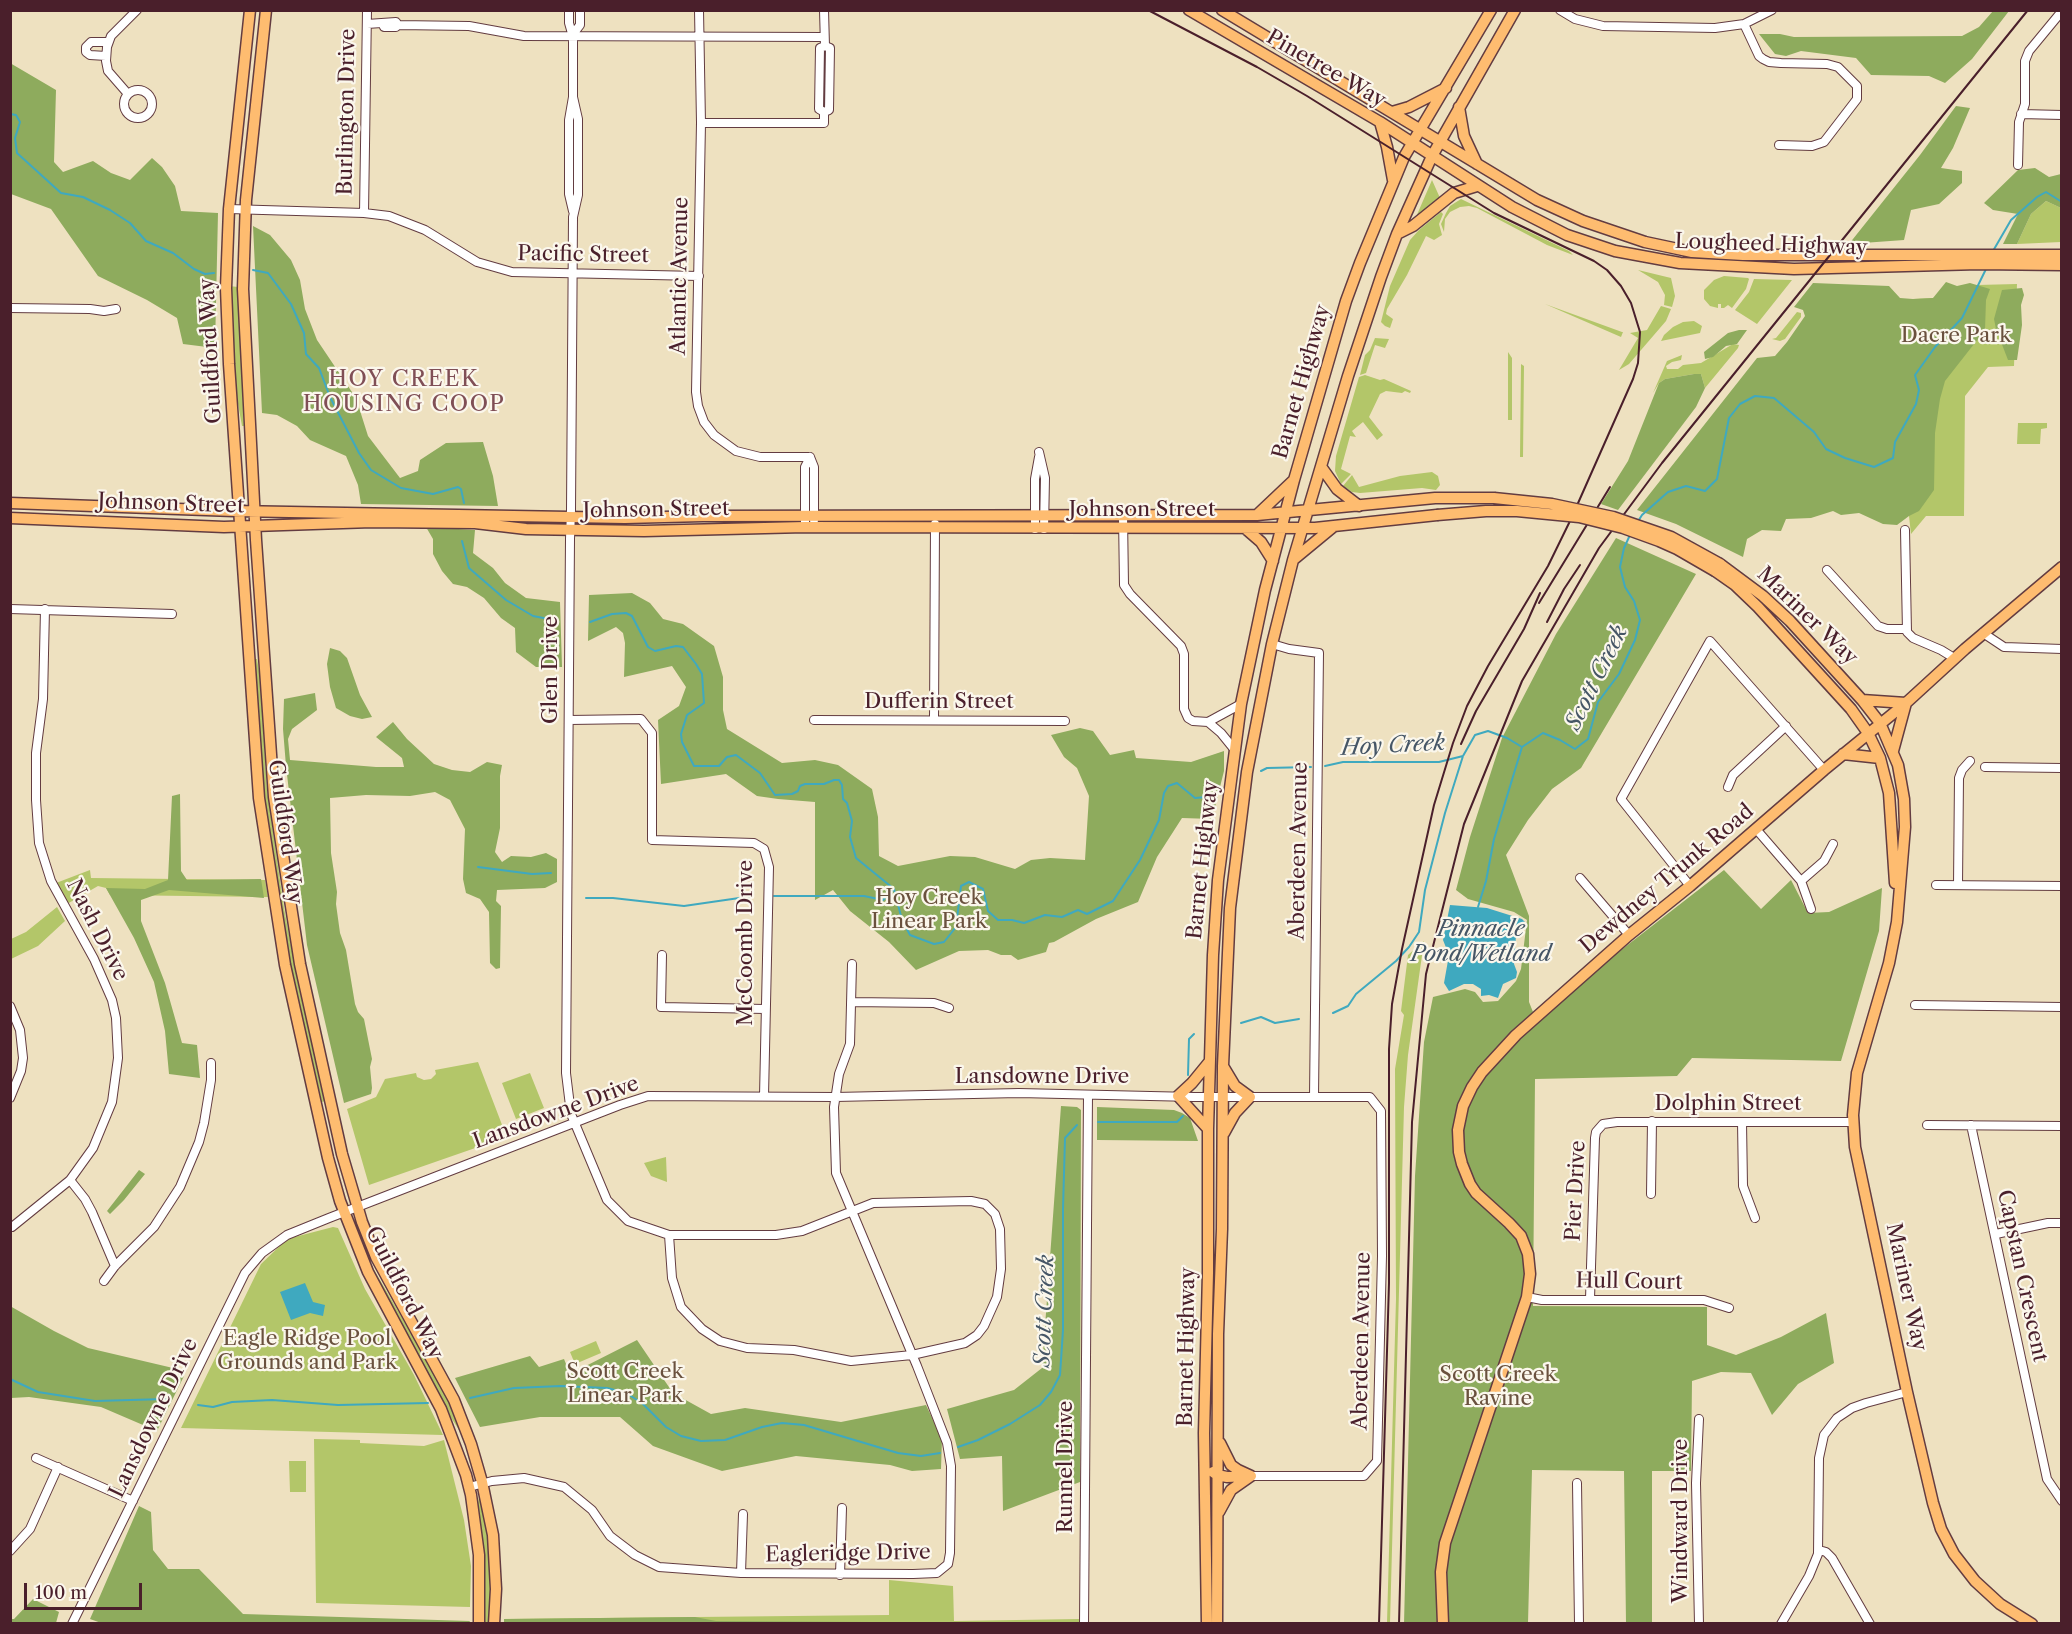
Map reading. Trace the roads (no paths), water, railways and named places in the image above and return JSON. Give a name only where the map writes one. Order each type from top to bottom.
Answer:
[{"type":"main road","name":"Guildford Way","points":[[249,10],[229,209],[226,319],[255,757],[274,902],[285,965],[328,1158],[344,1212],[374,1287],[441,1409],[457,1447],[469,1487],[479,1554],[479,1623]]},
{"type":"main road","name":"Guildford Way","points":[[266,10],[245,211],[243,315],[270,755],[288,895],[300,964],[342,1154],[358,1207],[376,1257],[454,1400],[471,1444],[493,1535],[496,1589],[494,1623]]},
{"type":"main road","name":"Pinetree Way","points":[[1189,10],[1380,122],[1413,144]]},
{"type":"main road","name":"Pinetree Way","points":[[1222,10],[1421,131]]},
{"type":"main road","points":[[1421,131],[1491,10]]},
{"type":"main road","points":[[1432,156],[1516,11]]},
{"type":"main road","points":[[1392,112],[1409,107],[1446,88]]},
{"type":"main road","points":[[1459,107],[1464,136],[1477,164]]},
{"type":"main road","points":[[1380,122],[1393,181]]},
{"type":"main road","name":"Lougheed Highway","points":[[1421,131],[1560,212],[1645,242],[1684,251],[1743,255],[1982,259],[2061,255]]},
{"type":"main road","name":"Barnet Highway","points":[[1207,1623],[1208,1560],[1204,1465],[1208,1129],[1213,955],[1217,889],[1234,749],[1241,704],[1281,528],[1346,301],[1393,181],[1421,131]]},
{"type":"main road","name":"Lougheed Highway","points":[[1413,144],[1477,186],[1567,235],[1615,251],[1660,261],[1794,269],[1982,259]]},
{"type":"main road","name":"Barnet Highway","points":[[1217,1623],[1223,1066],[1232,883],[1247,772],[1272,644],[1302,528],[1359,343],[1397,234],[1432,156]]},
{"type":"main road","points":[[1397,234],[1413,226],[1454,193],[1477,186]]},
{"type":"main road","name":"Lougheed Highway","points":[[2008,259],[2061,265]]},
{"type":"main road","points":[[1322,468],[1337,489],[1359,506]]},
{"type":"main road","points":[[1257,515],[1294,480]]},
{"type":"main road","name":"Mariner Way","points":[[1285,513],[1435,498],[1520,500],[1593,512],[1653,530],[1684,543],[1717,567],[1758,607],[1851,709],[1868,733],[1880,758],[1888,785],[1897,922]]},
{"type":"main road","name":"Johnson Street","points":[[10,502],[240,511],[809,522],[934,528],[1302,528]]},
{"type":"main road","name":"Mariner Way","points":[[1302,528],[1333,527],[1486,511],[1517,511],[1579,518],[1616,526],[1659,541],[1717,567],[1748,584],[1790,621],[1862,699],[1880,723],[1893,751],[1900,775],[1905,809],[1897,922],[1889,963],[1857,1073],[1853,1122],[1855,1147],[1907,1392],[1941,1529],[1954,1554],[1987,1594],[2014,1614],[2032,1623]]},
{"type":"main road","name":"Johnson Street","points":[[10,518],[241,527],[372,522],[479,524],[518,529],[570,530],[935,516],[1285,513]]},
{"type":"main road","points":[[1293,560],[1333,527]]},
{"type":"main road","points":[[1246,529],[1261,542],[1273,561]]},
{"type":"main road","name":"Dewdney Trunk Road","points":[[1443,1623],[1441,1572],[1445,1543],[1527,1298],[1530,1268],[1523,1241],[1509,1223],[1476,1193],[1464,1172],[1458,1142],[1461,1112],[1472,1087],[1499,1052],[1629,935],[1906,703],[1954,658],[2061,567]]},
{"type":"main road","points":[[1862,699],[1906,703],[1893,751]]},
{"type":"main road","points":[[1843,754],[1880,758]]},
{"type":"main road","points":[[1208,1129],[1178,1096],[1210,1061]]},
{"type":"main road","points":[[1222,1135],[1235,1113],[1250,1097],[1235,1086],[1223,1066]]},
{"type":"main road","points":[[1218,1438],[1232,1465],[1251,1476]]},
{"type":"main road","points":[[1204,1465],[1217,1475],[1251,1476]]},
{"type":"main road","points":[[1218,1515],[1231,1490],[1251,1476]]},
{"type":"street","points":[[128,94],[109,73],[106,56],[108,42],[113,34],[137,10]]},
{"type":"street","name":"Burlington Drive","points":[[364,213],[367,10]]},
{"type":"street","name":"Glen Drive","points":[[569,10],[573,35],[569,194],[573,216],[573,274],[566,1073],[568,1102],[574,1123],[607,1200],[628,1221],[669,1235],[776,1235],[802,1231],[873,1203],[971,1201],[985,1204],[995,1214],[999,1228],[1001,1269],[997,1297],[984,1326],[977,1335],[965,1343],[912,1355]]},
{"type":"street","name":"Glen Drive","points":[[573,35],[580,25],[580,10]]},
{"type":"street","name":"Atlantic Avenue","points":[[699,10],[699,276],[696,392],[699,409],[705,424],[720,441],[741,453],[760,457],[810,457],[814,467],[809,522]]},
{"type":"street","points":[[700,123],[824,123],[824,112],[819,109],[820,48],[825,46],[824,10]]},
{"type":"street","points":[[1560,10],[1584,22],[1610,26],[1715,28],[1744,24],[1772,10]]},
{"type":"street","points":[[2018,165],[2019,122],[2025,104],[2025,61],[2029,51],[2061,11]]},
{"type":"street","points":[[367,24],[396,22],[398,25],[469,26],[520,36],[824,37]]},
{"type":"street","points":[[1744,24],[1759,56],[1763,59],[1769,62],[1827,64],[1838,67],[1857,86],[1857,99],[1824,142],[1812,146],[1779,145]]},
{"type":"street","points":[[106,56],[89,55],[86,47],[89,43],[108,42]]},
{"type":"street","points":[[2021,114],[2061,115]]},
{"type":"street","name":"Pacific Street","points":[[229,209],[384,215],[413,224],[474,261],[497,269],[526,274],[699,276]]},
{"type":"street","points":[[10,308],[104,311],[116,309]]},
{"type":"street","points":[[1040,516],[1035,479],[1039,452],[1045,478],[1040,529]]},
{"type":"street","points":[[934,720],[935,516]]},
{"type":"street","points":[[1123,516],[1124,585],[1181,646],[1184,654],[1186,714],[1193,721],[1208,722],[1241,704]]},
{"type":"street","points":[[1905,530],[1906,629],[1910,637],[1944,651],[1954,658]]},
{"type":"street","points":[[1827,570],[1878,626],[1887,629],[1906,629]]},
{"type":"street","points":[[10,609],[172,614]]},
{"type":"street","name":"Nash Drive","points":[[10,1226],[12,1227],[70,1180],[93,1148],[112,1102],[116,1081],[118,1037],[112,1000],[105,982],[51,881],[39,843],[36,812],[36,753],[43,699],[45,609]]},
{"type":"street","points":[[1983,633],[2004,647],[2061,649]]},
{"type":"street","points":[[1690,886],[1620,799],[1710,641],[1824,770]]},
{"type":"street","name":"Aberdeen Avenue","points":[[1272,644],[1319,653],[1314,1096]]},
{"type":"street","name":"McCoomb Drive","points":[[569,720],[641,719],[652,733],[651,840],[754,843],[764,849],[768,867],[764,1096]]},
{"type":"street","name":"Dufferin Street","points":[[814,720],[1065,721]]},
{"type":"street","points":[[1208,722],[1234,749]]},
{"type":"street","points":[[1728,787],[1733,775],[1786,726]]},
{"type":"street","points":[[1958,885],[1959,778],[1962,770],[1970,761]]},
{"type":"street","points":[[1985,767],[2061,768]]},
{"type":"street","points":[[1756,829],[1801,881],[1811,909]]},
{"type":"street","points":[[1801,881],[1824,861],[1833,844]]},
{"type":"street","points":[[1580,878],[1629,935]]},
{"type":"street","points":[[1936,885],[2061,886]]},
{"type":"street","points":[[662,954],[661,1007],[765,1009]]},
{"type":"street","name":"Eagleridge Drive","points":[[469,1487],[482,1483],[524,1478],[564,1487],[592,1510],[610,1536],[635,1554],[659,1567],[741,1573],[840,1575],[936,1573],[948,1564],[951,1466],[947,1443],[836,1173],[834,1159],[835,1097],[839,1074],[850,1044],[852,964]]},
{"type":"street","points":[[851,1002],[934,1003],[949,1008]]},
{"type":"street","points":[[1915,1005],[2061,1007]]},
{"type":"street","points":[[10,1006],[20,1030],[23,1058],[21,1071],[10,1098]]},
{"type":"street","points":[[104,1281],[154,1227],[166,1212],[180,1187],[199,1142],[204,1123],[211,1080],[211,1063]]},
{"type":"street","name":"Lansdowne Drive","points":[[72,1623],[245,1273],[262,1253],[287,1235],[648,1096],[835,1097],[1019,1093],[1209,1097],[1371,1097]]},
{"type":"street","name":"Runnel Drive","points":[[1083,1623],[1088,1095]]},
{"type":"street","name":"Aberdeen Avenue","points":[[1251,1476],[1364,1476],[1377,1461],[1382,1256],[1381,1111],[1371,1097]]},
{"type":"street","points":[[1651,1194],[1652,1121]]},
{"type":"street","name":"Dolphin Street","points":[[1603,1124],[1652,1121],[1853,1122]]},
{"type":"street","points":[[1742,1122],[1743,1186],[1755,1218]]},
{"type":"street","name":"Pier Drive","points":[[1590,1299],[1595,1138],[1596,1132],[1603,1124]]},
{"type":"street","points":[[1927,1125],[2061,1126]]},
{"type":"street","name":"Capstan Crescent","points":[[1971,1125],[2047,1479],[2061,1501]]},
{"type":"street","points":[[70,1180],[92,1212],[116,1266]]},
{"type":"street","points":[[1996,1234],[2048,1223],[2061,1223]]},
{"type":"street","points":[[669,1235],[672,1278],[681,1307],[702,1329],[720,1341],[747,1348],[794,1350],[851,1360],[912,1355]]},
{"type":"street","name":"Hull Court","points":[[1527,1298],[1542,1300],[1704,1300],[1729,1308]]},
{"type":"street","points":[[1781,1623],[1809,1576],[1819,1550],[1819,1458],[1824,1435],[1837,1418],[1852,1408],[1907,1392]]},
{"type":"street","name":"Windward Drive","points":[[1699,1623],[1696,1483],[1700,1419]]},
{"type":"street","points":[[36,1458],[133,1500]]},
{"type":"street","points":[[10,1551],[30,1528],[58,1467]]},
{"type":"street","points":[[1577,1483],[1579,1623]]},
{"type":"street","points":[[840,1575],[842,1508]]},
{"type":"street","points":[[741,1573],[743,1514]]},
{"type":"street","points":[[1819,1550],[1832,1558],[1870,1623]]},
{"type":"water","name":"Pinnacle Pond/Wetland","points":[[1450,905],[1487,908],[1525,922],[1523,929],[1516,935],[1514,964],[1517,972],[1516,978],[1503,984],[1498,998],[1489,995],[1481,996],[1481,989],[1473,984],[1464,984],[1449,991],[1444,983],[1449,955],[1443,940]]},
{"type":"water","points":[[305,1283],[313,1302],[325,1305],[323,1316],[310,1313],[291,1320],[280,1292]]},
{"type":"waterway","name":"Hoy Creek","points":[[10,114],[16,115],[20,122],[15,138],[17,153],[61,193],[83,197],[110,210],[130,223],[146,241],[173,253],[194,269],[205,274],[214,273]]},
{"type":"waterway","name":"Scott Creek","points":[[1993,251],[2011,220],[2037,197],[2046,192],[2062,202]]},
{"type":"waterway","name":"Scott Creek","points":[[1637,523],[1642,515],[1668,492],[1686,486],[1705,491],[1717,479],[1729,418],[1740,404],[1755,396],[1774,398],[1814,432],[1826,449],[1845,458],[1874,467],[1893,458],[1895,442],[1916,404],[1919,390],[1915,375],[1935,347],[1962,318],[1987,267]]},
{"type":"waterway","name":"Hoy Creek","points":[[253,270],[268,273],[291,304],[304,333],[306,354],[319,368],[330,397],[359,453],[371,470],[401,488],[433,494],[458,487],[461,489],[464,503]]},
{"type":"waterway","name":"Scott Creek","points":[[1522,747],[1543,733],[1575,749],[1588,739],[1598,702],[1619,674],[1635,640],[1640,620],[1634,601],[1625,587],[1620,567],[1624,548],[1630,535]]},
{"type":"waterway","name":"Hoy Creek","points":[[462,541],[469,568],[506,600],[533,616],[554,620]]},
{"type":"waterway","name":"Hoy Creek","points":[[590,622],[612,614],[626,613],[632,616],[648,647],[655,651],[676,646],[683,647],[696,664],[702,674],[704,703],[687,715],[681,734],[682,742],[694,766],[719,766],[727,757],[736,755],[760,773],[775,795],[792,794],[805,784],[824,784],[839,780],[842,785],[843,799],[847,803],[852,821],[850,837],[856,858],[894,889],[902,920],[910,935],[934,944],[944,942],[956,927],[961,886],[969,882],[983,889],[988,911],[998,920],[1024,923],[1045,915],[1062,917],[1078,910],[1087,914],[1113,901],[1140,860],[1159,820],[1164,793],[1168,786],[1177,783],[1195,798],[1206,797]]},
{"type":"waterway","name":"Scott Creek","points":[[1333,1013],[1348,1006],[1356,994],[1396,961],[1419,932],[1425,890],[1445,813],[1463,756],[1475,735],[1488,731],[1522,747]]},
{"type":"waterway","points":[[1478,907],[1486,881],[1494,839],[1522,747]]},
{"type":"waterway","name":"Hoy Creek","points":[[1325,766],[1343,762],[1439,762],[1463,756]]},
{"type":"waterway","name":"Hoy Creek","points":[[1261,771],[1267,768],[1311,767]]},
{"type":"waterway","points":[[478,867],[532,874],[551,873]]},
{"type":"waterway","points":[[774,896],[864,896],[883,900],[894,889]]},
{"type":"waterway","points":[[586,898],[613,898],[684,906],[753,896]]},
{"type":"waterway","name":"Scott Creek","points":[[1241,1023],[1261,1017],[1275,1023],[1299,1019]]},
{"type":"waterway","name":"Scott Creek","points":[[1188,1075],[1189,1039],[1194,1034]]},
{"type":"waterway","name":"Scott Creek","points":[[1098,1122],[1177,1122],[1183,1116]]},
{"type":"waterway","name":"Scott Creek","points":[[958,1447],[1010,1424],[1040,1405],[1051,1392],[1060,1375],[1063,1330],[1065,1138],[1077,1125]]},
{"type":"waterway","name":"Scott Creek","points":[[10,1379],[38,1392],[95,1401],[166,1399]]},
{"type":"waterway","name":"Scott Creek","points":[[470,1398],[514,1388],[561,1386],[607,1388],[626,1393],[642,1403],[666,1427],[681,1436],[701,1441],[725,1440],[762,1427],[782,1423],[804,1425],[898,1453],[921,1456],[940,1453]]},
{"type":"waterway","name":"Scott Creek","points":[[198,1405],[213,1407],[232,1402],[272,1400],[338,1405],[428,1403]]},
{"type":"railway","points":[[1148,10],[1307,96],[1494,213],[1594,261],[1607,270],[1621,286],[1631,303],[1640,332],[1638,363],[1633,379],[1571,519],[1548,566],[1488,666],[1467,706],[1434,805],[1402,949],[1392,1004],[1389,1049],[1389,1283],[1379,1624]]},
{"type":"railway","points":[[1399,1624],[1412,1122],[1426,974],[1464,824],[1522,681],[1599,548],[1662,463],[2028,10]]},
{"type":"railway","points":[[1539,603],[1610,487]]},
{"type":"railway","points":[[1547,622],[1564,589],[1580,565]]},
{"type":"railway","points":[[1461,744],[1476,711],[1524,629],[1540,593]]},
{"type":"district","name":"HOY CREEK HOUSING COOP","points":[[404,392]]},
{"type":"park label","name":"Dacre Park","points":[[1956,336]]},
{"type":"park label","name":"Hoy Creek Linear Park","points":[[929,910]]},
{"type":"park label","name":"Eagle Ridge Pool Grounds and Park","points":[[307,1351]]},
{"type":"park label","name":"Scott Creek Linear Park","points":[[625,1384]]},
{"type":"park label","name":"Scott Creek Ravine","points":[[1498,1387]]}]
